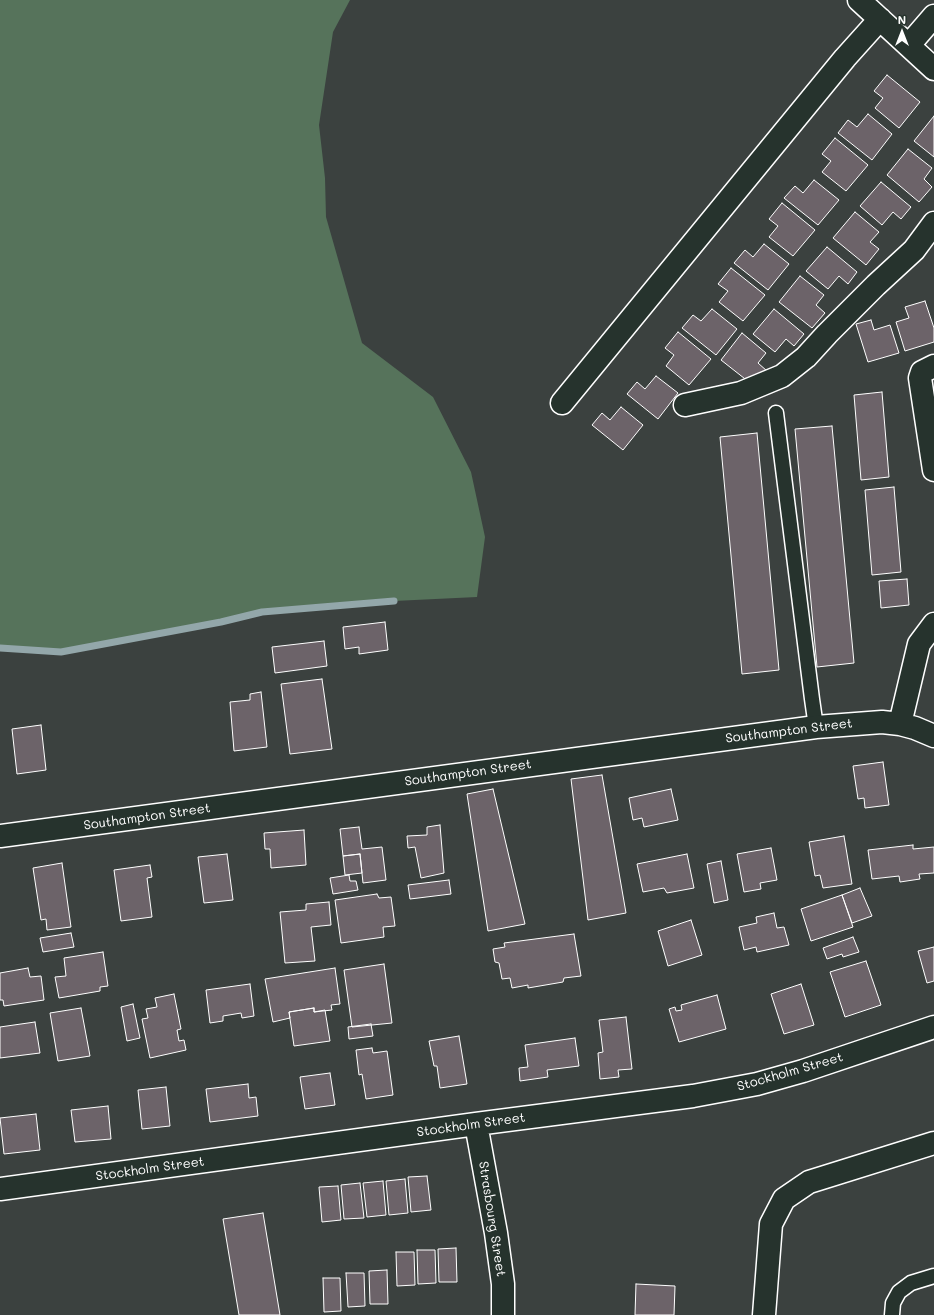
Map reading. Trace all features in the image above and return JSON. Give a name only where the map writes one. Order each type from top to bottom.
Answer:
[{"type":"street","points":[[859,0],[934,69]]},
{"type":"street","points":[[909,45],[934,16]]},
{"type":"street","points":[[562,403],[845,58],[880,19]]},
{"type":"street","points":[[685,405],[741,393],[782,376],[806,357],[876,285],[914,250],[934,223]]},
{"type":"street","points":[[934,366],[922,372],[920,378],[934,470]]},
{"type":"street","points":[[900,724],[920,644],[934,624]]},
{"type":"street","name":"Southampton Street","points":[[0,836],[816,726],[882,722],[900,724],[934,736]]},
{"type":"street","name":"Stockholm Street","points":[[0,1189],[693,1096],[749,1085],[803,1071],[934,1027]]},
{"type":"street","name":"Strasbourg Street","points":[[476,1124],[496,1233],[502,1284],[502,1315]]},
{"type":"street","points":[[764,1315],[771,1224],[784,1199],[809,1182],[934,1143]]},
{"type":"lane","points":[[776,413],[816,726]]},
{"type":"lane","points":[[892,1315],[893,1303],[899,1292],[911,1283],[934,1276]]},
{"type":"green space","points":[[0,0],[350,0],[333,32],[319,125],[325,178],[326,217],[362,343],[433,397],[471,472],[485,537],[477,597],[394,601],[262,612],[221,622],[61,652],[0,648]]},
{"type":"building","points":[[887,75],[920,102],[899,128],[875,108],[883,98],[874,91]]},
{"type":"building","points":[[868,114],[892,134],[872,160],[838,133],[848,120],[857,127]]},
{"type":"building","points":[[934,116],[934,157],[914,141]]},
{"type":"building","points":[[835,138],[868,165],[846,191],[822,172],[831,161],[822,154]]},
{"type":"building","points":[[908,149],[932,168],[924,179],[932,187],[919,202],[887,175]]},
{"type":"building","points":[[814,180],[839,200],[818,225],[784,198],[795,186],[803,193]]},
{"type":"building","points":[[881,182],[911,207],[901,219],[893,212],[882,225],[860,206]]},
{"type":"building","points":[[782,203],[815,230],[793,256],[769,237],[778,226],[769,219]]},
{"type":"building","points":[[855,212],[879,232],[870,242],[879,249],[866,265],[833,238]]},
{"type":"building","points":[[764,244],[789,264],[768,290],[734,263],[745,250],[753,257]]},
{"type":"building","points":[[827,247],[857,272],[848,284],[839,276],[828,289],[806,271]]},
{"type":"building","points":[[731,268],[765,295],[743,321],[719,302],[728,291],[718,284]]},
{"type":"building","points":[[800,276],[824,295],[816,305],[825,313],[812,328],[779,302]]},
{"type":"building","points":[[925,301],[934,328],[934,342],[905,351],[896,322],[909,318],[905,307]]},
{"type":"building","points":[[712,309],[737,329],[716,355],[682,328],[693,315],[701,321]]},
{"type":"building","points":[[774,309],[804,334],[794,346],[786,339],[775,352],[753,334]]},
{"type":"building","points":[[871,320],[874,330],[890,325],[899,353],[868,362],[856,324]]},
{"type":"building","points":[[678,332],[711,359],[689,385],[666,366],[674,355],[665,348]]},
{"type":"building","points":[[742,333],[766,353],[758,363],[767,371],[754,386],[721,360]]},
{"type":"building","points":[[656,376],[678,393],[658,419],[627,394],[637,382],[645,389]]},
{"type":"building","points":[[882,392],[889,477],[861,480],[854,395]]},
{"type":"building","points":[[621,407],[643,425],[623,450],[592,425],[602,413],[610,420]]},
{"type":"building","points":[[832,426],[854,663],[817,667],[795,429]]},
{"type":"building","points":[[757,433],[779,670],[742,674],[720,437]]},
{"type":"building","points":[[894,487],[901,572],[872,575],[865,490]]},
{"type":"building","points":[[907,579],[909,605],[881,608],[879,581]]},
{"type":"building","points":[[385,622],[388,650],[359,654],[359,647],[345,649],[343,627]]},
{"type":"building","points":[[324,641],[327,666],[275,673],[272,647]]},
{"type":"building","points":[[322,679],[332,749],[290,754],[281,684]]},
{"type":"building","points":[[261,692],[267,747],[234,751],[230,702],[250,700],[250,694]]},
{"type":"building","points":[[41,725],[46,770],[17,774],[12,729]]},
{"type":"building","points":[[883,762],[889,805],[865,808],[864,798],[858,799],[853,766]]},
{"type":"building","points":[[602,775],[626,913],[588,920],[571,779]]},
{"type":"building","points":[[493,789],[525,924],[488,931],[467,794]]},
{"type":"building","points":[[671,789],[678,820],[644,827],[642,818],[633,820],[629,798]]},
{"type":"building","points":[[440,825],[444,873],[421,878],[415,847],[408,848],[407,836],[427,835],[427,827]]},
{"type":"building","points":[[359,827],[362,849],[382,847],[386,880],[363,883],[360,854],[343,856],[340,829]]},
{"type":"building","points":[[304,830],[306,865],[271,868],[270,849],[265,849],[264,833]]},
{"type":"building","points":[[844,836],[852,884],[823,888],[820,875],[815,876],[809,842]]},
{"type":"building","points":[[913,845],[913,849],[934,847],[934,873],[919,874],[920,879],[900,882],[899,876],[872,879],[868,850]]},
{"type":"building","points":[[771,848],[777,880],[760,883],[761,889],[744,892],[737,854]]},
{"type":"building","points":[[227,854],[233,900],[204,903],[198,857]]},
{"type":"building","points":[[360,854],[362,873],[345,875],[343,856]]},
{"type":"building","points":[[687,854],[694,888],[667,893],[664,888],[643,892],[637,864]]},
{"type":"building","points":[[721,861],[728,900],[714,903],[707,864]]},
{"type":"building","points":[[62,863],[71,927],[47,930],[46,919],[41,920],[33,868]]},
{"type":"building","points":[[150,865],[152,877],[147,878],[152,917],[121,921],[114,870]]},
{"type":"building","points":[[349,875],[350,881],[356,881],[358,890],[333,894],[330,878]]},
{"type":"building","points":[[449,880],[451,894],[410,899],[408,885]]},
{"type":"building","points":[[860,888],[872,916],[852,923],[842,895]]},
{"type":"building","points":[[377,894],[379,898],[391,897],[395,926],[383,927],[384,937],[341,943],[335,900]]},
{"type":"building","points":[[842,895],[853,927],[811,941],[801,909]]},
{"type":"building","points":[[329,902],[331,925],[311,927],[315,961],[285,963],[280,912],[306,910],[306,904]]},
{"type":"building","points":[[774,913],[777,928],[784,927],[789,945],[757,952],[756,947],[744,950],[739,927],[757,923],[756,917]]},
{"type":"building","points":[[691,920],[702,955],[668,966],[658,931]]},
{"type":"building","points":[[71,933],[74,947],[43,952],[40,938]]},
{"type":"building","points":[[574,934],[581,976],[564,978],[563,982],[528,988],[528,985],[512,988],[510,978],[502,979],[499,963],[495,962],[493,949],[505,947],[504,943]]},
{"type":"building","points":[[853,937],[859,952],[843,957],[842,954],[827,959],[823,948]]},
{"type":"building","points":[[934,947],[934,981],[927,983],[918,951]]},
{"type":"building","points":[[103,952],[108,986],[100,987],[100,991],[59,998],[55,977],[66,976],[64,958]]},
{"type":"building","points":[[866,961],[881,1005],[845,1017],[830,972]]},
{"type":"building","points":[[384,964],[392,1023],[352,1027],[344,970]]},
{"type":"building","points":[[28,968],[30,977],[41,976],[44,1000],[4,1006],[3,1000],[0,1000],[0,973]]},
{"type":"building","points":[[335,968],[340,1004],[331,1005],[332,1010],[314,1012],[314,1008],[289,1012],[290,1018],[273,1022],[265,979]]},
{"type":"building","points":[[250,984],[254,1016],[242,1018],[241,1013],[223,1016],[223,1021],[210,1023],[206,990]]},
{"type":"building","points":[[801,984],[814,1025],[784,1034],[771,994]]},
{"type":"building","points":[[174,994],[181,1029],[177,1030],[179,1041],[184,1040],[186,1050],[150,1058],[142,1019],[148,1018],[146,1009],[157,1007],[155,998]]},
{"type":"building","points":[[717,995],[726,1029],[679,1042],[669,1009],[675,1007],[676,1011],[682,1010],[681,1005]]},
{"type":"building","points":[[133,1004],[140,1038],[127,1041],[121,1007]]},
{"type":"building","points":[[81,1008],[90,1056],[58,1061],[50,1013]]},
{"type":"building","points":[[314,1008],[314,1012],[325,1010],[330,1041],[294,1046],[289,1012]]},
{"type":"building","points":[[626,1017],[632,1069],[618,1070],[619,1077],[600,1079],[598,1053],[603,1052],[599,1020]]},
{"type":"building","points":[[35,1022],[40,1053],[0,1058],[0,1027]]},
{"type":"building","points":[[371,1024],[373,1036],[349,1039],[348,1027]]},
{"type":"building","points":[[459,1036],[467,1084],[440,1088],[437,1066],[434,1066],[429,1041]]},
{"type":"building","points":[[575,1038],[579,1066],[547,1070],[548,1077],[520,1081],[519,1068],[528,1067],[525,1045]]},
{"type":"building","points":[[372,1048],[373,1053],[387,1051],[393,1095],[366,1099],[362,1074],[359,1075],[356,1050]]},
{"type":"building","points":[[330,1073],[335,1105],[305,1109],[300,1077]]},
{"type":"building","points":[[248,1084],[249,1098],[256,1097],[258,1116],[210,1122],[206,1089]]},
{"type":"building","points":[[166,1087],[170,1126],[142,1129],[138,1090]]},
{"type":"building","points":[[108,1106],[111,1139],[75,1142],[71,1110]]},
{"type":"building","points":[[36,1114],[40,1150],[4,1154],[0,1118]]},
{"type":"building","points":[[427,1176],[431,1210],[411,1212],[408,1177]]},
{"type":"building","points":[[405,1179],[408,1213],[389,1215],[386,1181]]},
{"type":"building","points":[[383,1181],[386,1215],[367,1217],[363,1183]]},
{"type":"building","points":[[360,1183],[364,1218],[344,1219],[341,1185]]},
{"type":"building","points":[[338,1186],[341,1220],[322,1222],[319,1187]]},
{"type":"building","points":[[263,1213],[280,1315],[239,1315],[223,1219]]},
{"type":"building","points":[[456,1248],[457,1282],[439,1282],[438,1249]]},
{"type":"building","points":[[417,1250],[435,1250],[436,1283],[418,1284]]},
{"type":"building","points":[[396,1252],[414,1252],[415,1285],[397,1286]]},
{"type":"building","points":[[387,1270],[388,1304],[370,1304],[369,1271]]},
{"type":"building","points":[[346,1273],[364,1273],[365,1306],[348,1307]]},
{"type":"building","points":[[323,1278],[340,1278],[341,1311],[324,1312]]},
{"type":"building","points":[[636,1284],[675,1286],[674,1315],[635,1315]]},
{"type":"waterway","points":[[0,648],[61,652],[221,622],[262,612],[394,601]]}]
